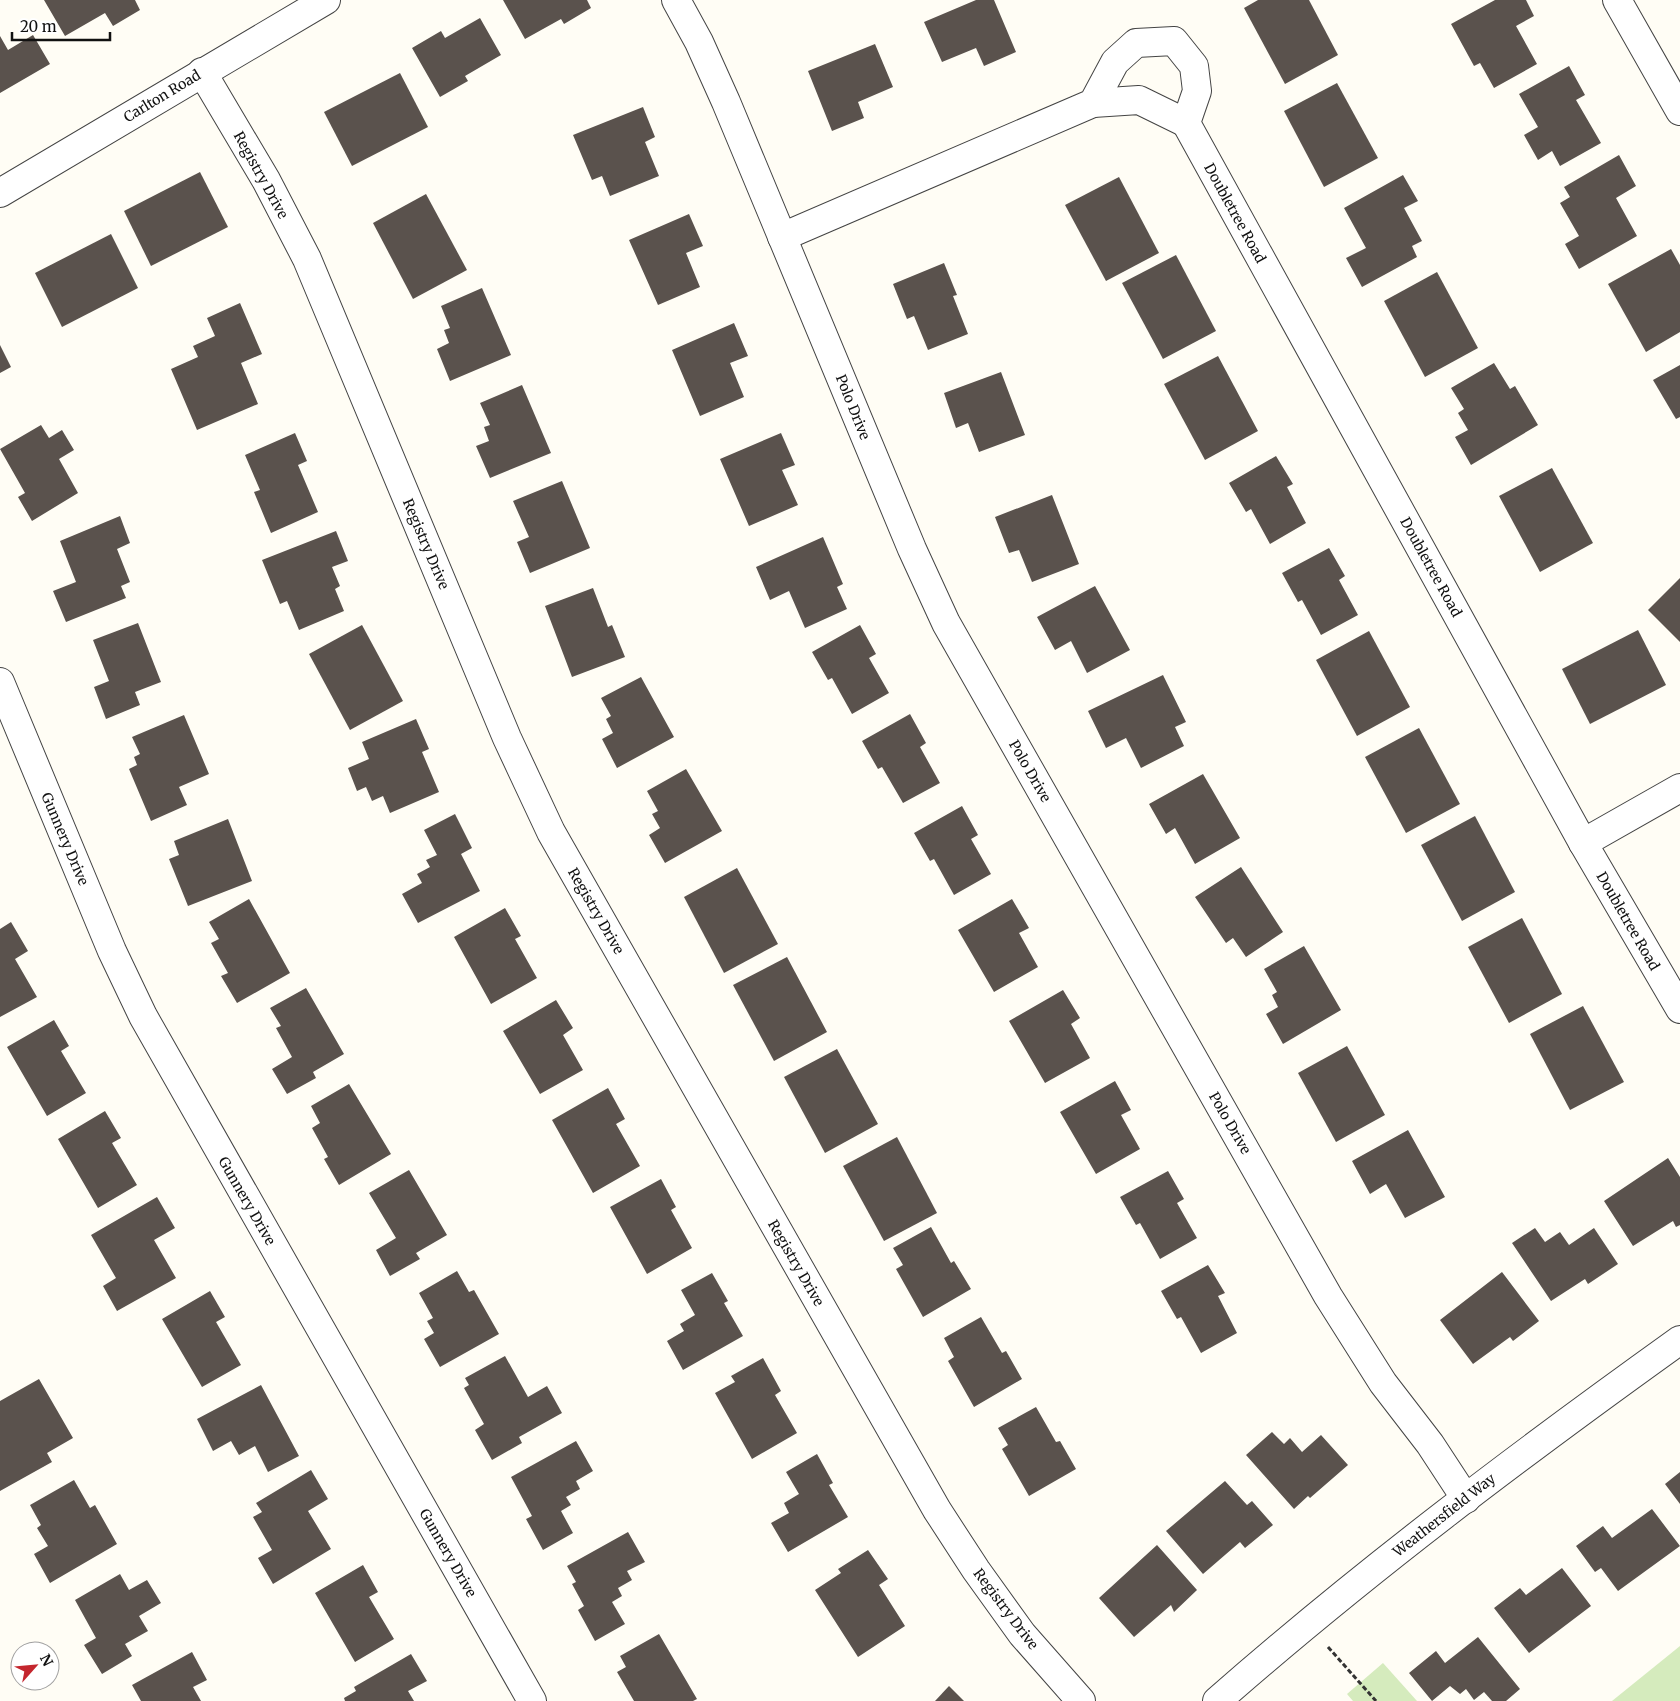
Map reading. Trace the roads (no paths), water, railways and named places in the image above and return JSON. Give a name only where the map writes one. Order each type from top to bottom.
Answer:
[{"type":"street","name":"Carlton Road","points":[[0,193],[326,0]]},
{"type":"street","name":"Polo Drive","points":[[676,0],[699,42],[723,93],[908,539],[946,623],[1328,1296],[1383,1383],[1430,1444],[1466,1499]]},
{"type":"street","points":[[1617,0],[1680,111]]},
{"type":"street","points":[[782,237],[1093,103],[1139,100],[1186,123],[1196,91],[1194,66],[1174,41],[1136,43],[1115,62],[1093,103]]},
{"type":"street","name":"Registry Drive","points":[[202,72],[266,180],[306,259],[507,738],[551,832],[937,1510],[976,1570],[1022,1634],[1081,1701]]},
{"type":"street","name":"Doubletree Road","points":[[1186,123],[1583,843],[1680,1009]]},
{"type":"street","name":"Gunnery Drive","points":[[0,682],[112,951],[143,1016],[532,1701]]},
{"type":"street","points":[[1583,843],[1680,788]]},
{"type":"street","name":"Weathersfield Way","points":[[1217,1701],[1307,1624],[1510,1463],[1680,1340]]}]
